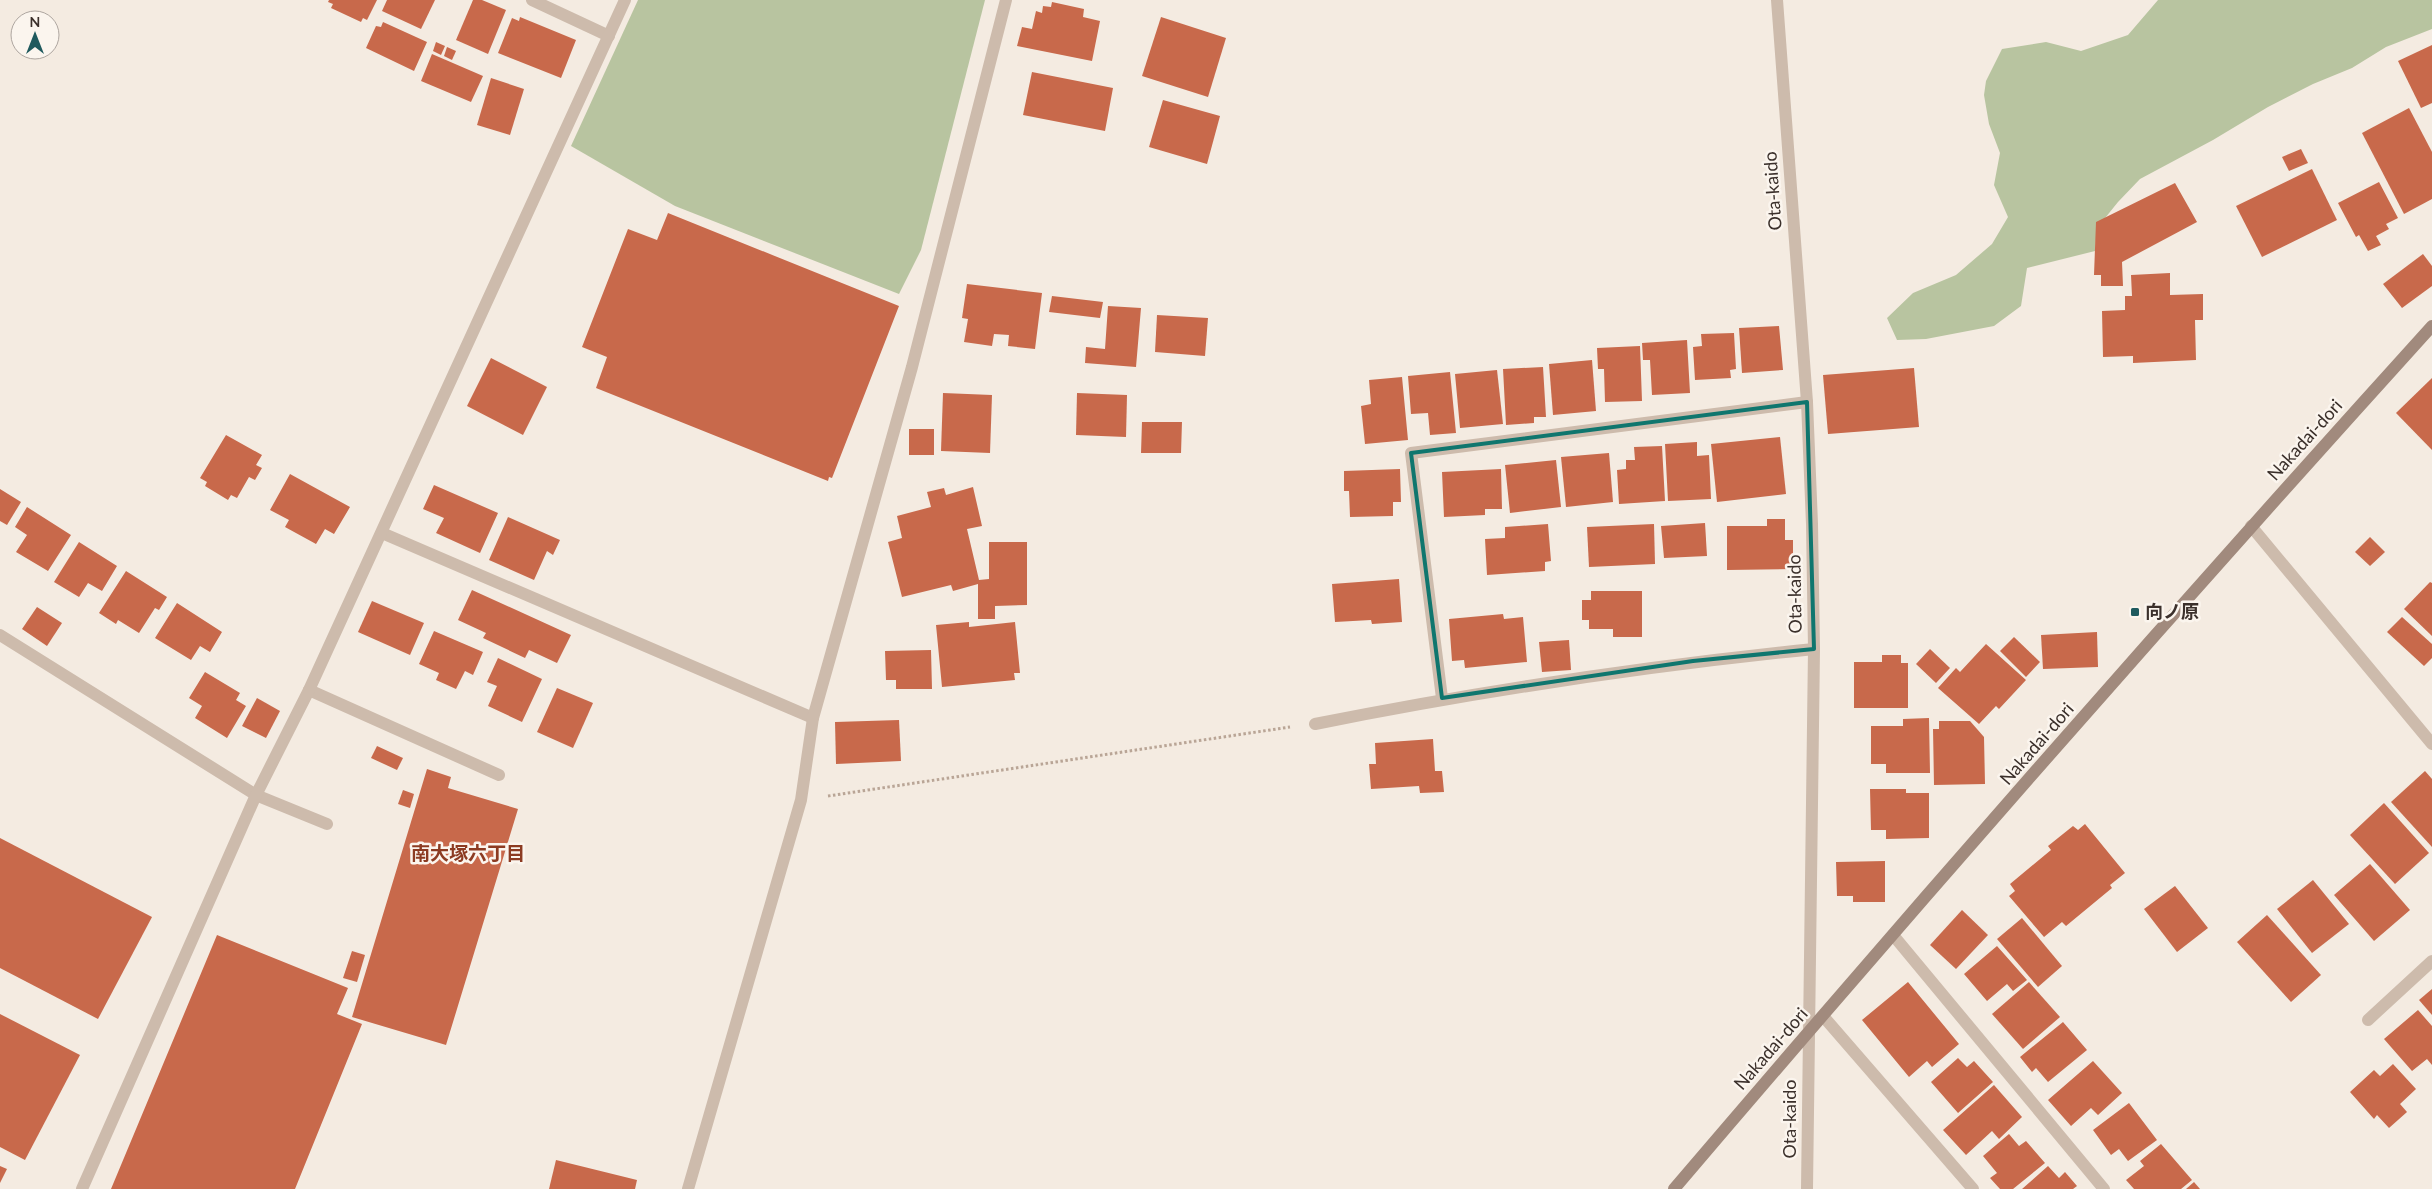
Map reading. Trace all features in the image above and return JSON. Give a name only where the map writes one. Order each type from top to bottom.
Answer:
[{"type":"street","points":[[532,0],[609,36]]},
{"type":"street","points":[[82,1189],[256,795],[309,690],[382,533],[625,0]]},
{"type":"street","points":[[688,1189],[801,800],[813,718],[912,367],[1006,0]]},
{"type":"street","name":"Ota-kaido","points":[[1777,0],[1807,402],[1814,649],[1807,1189]]},
{"type":"street","name":"Nakadai-dori","points":[[1674,1189],[1808,1031],[1824,1016],[2251,526],[2432,326]]},
{"type":"street","points":[[1442,698],[1411,453],[1807,402]]},
{"type":"street","points":[[2251,526],[2432,744]]},
{"type":"street","points":[[382,533],[813,718]]},
{"type":"street","points":[[0,635],[256,795],[328,824]]},
{"type":"street","points":[[1315,724],[1442,698],[1693,661],[1814,649]]},
{"type":"street","points":[[309,690],[499,775]]},
{"type":"street","points":[[1893,935],[2104,1189]]},
{"type":"street","points":[[2368,1020],[2432,960]]},
{"type":"street","points":[[1824,1016],[1973,1189]]},
{"type":"path","points":[[801,800],[1315,724]]},
{"type":"highlighted area","points":[[1807,402],[1814,649],[1693,661],[1442,698],[1411,453]]},
{"type":"green space","points":[[638,0],[985,0],[921,250],[899,294],[675,206],[571,146]]},
{"type":"green space","points":[[2158,0],[2432,0],[2432,29],[2386,47],[2352,68],[2313,84],[2268,107],[2213,140],[2140,179],[2097,228],[2095,251],[2027,268],[2021,306],[1994,326],[1926,339],[1897,340],[1887,318],[1913,293],[1956,275],[1992,244],[2008,217],[1994,185],[2000,153],[1989,124],[1984,95],[1986,81],[2002,49],[2046,42],[2081,51],[2128,35]]},
{"type":"building","points":[[329,0],[377,0],[367,20],[363,18],[361,22],[331,8],[333,4],[328,2]]},
{"type":"building","points":[[387,0],[435,0],[421,29],[382,11]]},
{"type":"building","points":[[473,0],[482,0],[506,10],[488,54],[456,40]]},
{"type":"building","points":[[1052,2],[1084,9],[1083,17],[1100,21],[1092,61],[1017,46],[1022,27],[1032,29],[1036,11],[1042,13],[1043,6],[1051,7]]},
{"type":"building","points":[[520,17],[576,40],[561,78],[498,53],[512,18],[519,21]]},
{"type":"building","points":[[1161,17],[1226,38],[1208,97],[1142,76]]},
{"type":"building","points":[[383,22],[427,42],[414,71],[366,48],[376,26],[381,27]]},
{"type":"building","points":[[436,42],[445,46],[441,55],[433,51]]},
{"type":"building","points":[[2432,45],[2432,103],[2421,108],[2398,61]]},
{"type":"building","points":[[447,47],[456,51],[452,60],[444,56]]},
{"type":"building","points":[[432,54],[483,76],[471,102],[421,81]]},
{"type":"building","points":[[1032,72],[1113,88],[1105,131],[1023,115]]},
{"type":"building","points":[[491,78],[524,89],[510,135],[477,125]]},
{"type":"building","points":[[1163,100],[1220,116],[1207,164],[1149,147]]},
{"type":"building","points":[[2409,108],[2432,152],[2432,199],[2404,214],[2362,133]]},
{"type":"building","points":[[2301,149],[2308,163],[2289,171],[2282,157]]},
{"type":"building","points":[[2312,169],[2337,220],[2262,257],[2236,206]]},
{"type":"building","points":[[2379,182],[2398,218],[2386,224],[2389,229],[2376,236],[2381,245],[2368,251],[2359,235],[2356,237],[2338,203]]},
{"type":"building","points":[[2175,183],[2197,222],[2122,262],[2123,286],[2101,286],[2101,275],[2094,275],[2096,222]]},
{"type":"building","points":[[668,213],[899,306],[832,478],[829,477],[828,481],[596,388],[607,357],[582,347],[628,229],[657,240]]},
{"type":"building","points":[[2423,254],[2432,266],[2432,286],[2402,308],[2383,284]]},
{"type":"building","points":[[2170,273],[2170,295],[2203,294],[2203,320],[2195,320],[2196,360],[2133,363],[2133,356],[2103,357],[2102,311],[2125,310],[2125,296],[2132,296],[2131,275]]},
{"type":"building","points":[[967,284],[1042,293],[1035,349],[1008,346],[1009,335],[994,334],[992,346],[964,342],[968,319],[962,318]]},
{"type":"building","points":[[1052,296],[1103,302],[1100,318],[1049,312]]},
{"type":"building","points":[[1108,306],[1141,308],[1136,367],[1085,363],[1086,347],[1105,349]]},
{"type":"building","points":[[1157,315],[1208,318],[1205,356],[1155,352]]},
{"type":"building","points":[[1779,326],[1783,370],[1742,373],[1739,328]]},
{"type":"building","points":[[1734,333],[1736,369],[1730,370],[1731,378],[1695,380],[1693,347],[1702,346],[1701,334]]},
{"type":"building","points":[[1687,340],[1690,393],[1652,395],[1650,360],[1643,360],[1642,343]]},
{"type":"building","points":[[1640,346],[1642,401],[1605,402],[1604,369],[1598,369],[1597,348]]},
{"type":"building","points":[[491,358],[547,387],[523,435],[467,406]]},
{"type":"building","points":[[1592,360],[1596,411],[1553,415],[1549,364]]},
{"type":"building","points":[[1543,367],[1546,417],[1534,417],[1534,423],[1506,425],[1503,369]]},
{"type":"building","points":[[1914,368],[1919,427],[1828,434],[1823,375]]},
{"type":"building","points":[[1497,370],[1503,424],[1460,428],[1455,374]]},
{"type":"building","points":[[1450,372],[1456,433],[1430,435],[1428,413],[1411,414],[1408,376]]},
{"type":"building","points":[[1402,377],[1408,440],[1365,444],[1361,406],[1371,404],[1369,380]]},
{"type":"building","points":[[2432,378],[2432,450],[2396,413]]},
{"type":"building","points":[[943,393],[992,395],[990,453],[941,451]]},
{"type":"building","points":[[1077,393],[1127,395],[1126,437],[1076,435]]},
{"type":"building","points":[[1142,422],[1182,422],[1181,453],[1141,453]]},
{"type":"building","points":[[909,429],[934,429],[934,455],[909,455]]},
{"type":"building","points":[[226,435],[262,455],[256,465],[262,468],[255,480],[249,477],[237,498],[231,495],[228,500],[205,486],[207,482],[200,478]]},
{"type":"building","points":[[1780,437],[1786,494],[1717,502],[1711,444]]},
{"type":"building","points":[[1697,442],[1697,456],[1709,455],[1711,499],[1668,501],[1665,444]]},
{"type":"building","points":[[1662,446],[1665,501],[1619,504],[1617,470],[1626,469],[1626,460],[1635,460],[1634,447]]},
{"type":"building","points":[[1609,453],[1613,502],[1566,507],[1561,457]]},
{"type":"building","points":[[1556,460],[1561,507],[1510,513],[1505,465]]},
{"type":"building","points":[[1400,469],[1401,502],[1393,502],[1393,516],[1350,517],[1349,491],[1344,491],[1344,471]]},
{"type":"building","points":[[1501,469],[1502,509],[1485,509],[1485,515],[1444,517],[1442,472]]},
{"type":"building","points":[[290,474],[350,507],[334,534],[325,529],[316,544],[285,527],[289,520],[270,510]]},
{"type":"building","points":[[434,485],[498,513],[480,553],[436,533],[444,518],[423,509]]},
{"type":"building","points":[[973,487],[982,526],[967,529],[979,580],[989,579],[989,542],[1027,542],[1027,605],[995,606],[995,619],[978,619],[978,584],[953,591],[951,585],[902,597],[888,542],[902,538],[897,516],[931,507],[927,492],[944,488],[946,495]]},
{"type":"building","points":[[0,489],[21,502],[7,525],[0,521]]},
{"type":"building","points":[[27,507],[71,535],[48,571],[16,552],[27,535],[15,527]]},
{"type":"building","points":[[508,517],[560,540],[553,555],[547,551],[534,580],[489,560]]},
{"type":"building","points":[[1767,519],[1785,519],[1785,540],[1793,540],[1793,569],[1727,570],[1727,526],[1767,526]]},
{"type":"building","points":[[1705,523],[1707,556],[1664,558],[1661,526]]},
{"type":"building","points":[[1548,524],[1551,561],[1545,562],[1545,571],[1487,575],[1485,539],[1505,538],[1505,527]]},
{"type":"building","points":[[1654,524],[1655,564],[1589,567],[1587,527]]},
{"type":"building","points":[[2370,537],[2385,552],[2370,566],[2355,552]]},
{"type":"building","points":[[79,542],[117,566],[102,591],[88,583],[79,597],[54,582]]},
{"type":"building","points":[[126,571],[167,597],[159,610],[155,608],[139,633],[118,620],[116,624],[99,613]]},
{"type":"building","points":[[1399,579],[1402,622],[1372,624],[1371,620],[1335,622],[1332,584]]},
{"type":"building","points":[[2430,582],[2432,583],[2432,636],[2404,609]]},
{"type":"building","points":[[472,590],[571,635],[557,663],[529,650],[525,658],[483,638],[486,633],[458,620]]},
{"type":"building","points":[[1591,591],[1642,591],[1642,637],[1613,637],[1613,629],[1589,629],[1589,620],[1582,620],[1582,600],[1591,600]]},
{"type":"building","points":[[372,601],[424,623],[410,655],[358,632]]},
{"type":"building","points":[[177,603],[222,632],[210,652],[200,646],[191,660],[155,638]]},
{"type":"building","points":[[37,607],[62,623],[47,646],[22,629]]},
{"type":"building","points":[[1503,614],[1504,619],[1523,617],[1527,662],[1465,668],[1464,660],[1452,661],[1449,619]]},
{"type":"building","points":[[2402,617],[2432,644],[2432,658],[2424,666],[2387,632]]},
{"type":"building","points":[[969,622],[969,627],[1015,622],[1020,673],[1014,673],[1015,680],[942,687],[936,625]]},
{"type":"building","points":[[434,631],[483,652],[473,675],[465,671],[456,689],[436,680],[439,673],[419,664]]},
{"type":"building","points":[[2097,632],[2098,667],[2043,669],[2041,635]]},
{"type":"building","points":[[2014,637],[2040,662],[2026,677],[2000,651]]},
{"type":"building","points":[[1569,640],[1571,670],[1542,672],[1539,642]]},
{"type":"building","points":[[1986,644],[2026,680],[1999,709],[1996,706],[1979,724],[1938,688],[1956,668],[1960,672]]},
{"type":"building","points":[[1930,649],[1950,668],[1936,683],[1916,664]]},
{"type":"building","points":[[931,650],[932,689],[896,689],[896,680],[886,680],[885,651]]},
{"type":"building","points":[[1882,655],[1901,655],[1901,663],[1908,663],[1908,708],[1854,708],[1854,662],[1882,662]]},
{"type":"building","points":[[498,658],[542,679],[522,722],[488,706],[497,686],[487,682]]},
{"type":"building","points":[[205,672],[240,693],[236,700],[246,706],[227,738],[195,718],[202,706],[189,698]]},
{"type":"building","points":[[557,688],[593,703],[573,748],[537,732]]},
{"type":"building","points":[[257,698],[280,711],[266,738],[242,726]]},
{"type":"building","points":[[1929,718],[1930,773],[1886,773],[1886,764],[1871,764],[1871,726],[1903,726],[1903,719]]},
{"type":"building","points":[[899,720],[901,761],[836,764],[835,722]]},
{"type":"building","points":[[1939,721],[1970,721],[1984,737],[1985,784],[1934,785],[1933,729],[1939,729]]},
{"type":"building","points":[[1433,739],[1435,771],[1442,771],[1444,792],[1420,793],[1419,786],[1371,789],[1369,764],[1376,764],[1375,743]]},
{"type":"building","points":[[377,746],[403,758],[397,770],[371,758]]},
{"type":"building","points":[[427,769],[451,777],[448,788],[518,809],[446,1045],[352,1017]]},
{"type":"building","points":[[2425,771],[2432,779],[2432,847],[2391,802]]},
{"type":"building","points":[[1870,789],[1906,789],[1906,793],[1929,793],[1929,838],[1886,839],[1886,830],[1871,830]]},
{"type":"building","points":[[403,790],[414,794],[410,808],[398,804]]},
{"type":"building","points":[[2384,803],[2429,853],[2395,884],[2350,835]]},
{"type":"building","points":[[2085,824],[2125,873],[2110,885],[2112,888],[2066,926],[2062,922],[2044,937],[2009,896],[2015,891],[2010,884],[2051,850],[2048,846],[2073,826],[2078,830]]},
{"type":"building","points":[[0,838],[152,917],[98,1019],[0,968]]},
{"type":"building","points":[[1885,861],[1885,902],[1853,902],[1853,896],[1837,896],[1836,862]]},
{"type":"building","points":[[2370,864],[2410,910],[2374,941],[2334,895]]},
{"type":"building","points":[[2313,880],[2349,924],[2312,953],[2277,909]]},
{"type":"building","points":[[2175,886],[2208,928],[2177,952],[2144,909]]},
{"type":"building","points":[[1962,910],[1988,935],[1956,969],[1930,945]]},
{"type":"building","points":[[2267,915],[2321,975],[2291,1002],[2237,942]]},
{"type":"building","points":[[2022,918],[2062,966],[2038,987],[1997,939]]},
{"type":"building","points":[[217,935],[348,988],[337,1014],[362,1024],[295,1189],[111,1189]]},
{"type":"building","points":[[1997,946],[2027,980],[2013,991],[2007,984],[1987,1001],[1964,974]]},
{"type":"building","points":[[352,951],[365,955],[357,982],[343,978]]},
{"type":"building","points":[[1908,982],[1959,1044],[1932,1067],[1927,1061],[1909,1077],[1862,1020]]},
{"type":"building","points":[[2029,982],[2060,1017],[2023,1049],[1992,1014]]},
{"type":"building","points":[[2432,989],[2432,1015],[2419,1000]]},
{"type":"building","points":[[2418,1010],[2432,1026],[2432,1065],[2427,1059],[2412,1071],[2384,1039]]},
{"type":"building","points":[[0,1014],[80,1055],[25,1160],[0,1147]]},
{"type":"building","points":[[2063,1022],[2087,1050],[2048,1082],[2036,1068],[2032,1072],[2020,1057]]},
{"type":"building","points":[[1958,1058],[1967,1067],[1974,1061],[1993,1082],[1958,1113],[1931,1082]]},
{"type":"building","points":[[2093,1061],[2122,1093],[2098,1115],[2091,1108],[2071,1126],[2048,1100]]},
{"type":"building","points":[[2393,1064],[2416,1089],[2400,1104],[2407,1112],[2389,1128],[2377,1115],[2374,1119],[2350,1092],[2374,1070],[2380,1076]]},
{"type":"building","points":[[1994,1085],[2022,1117],[1999,1139],[1992,1131],[1966,1155],[1943,1130]]},
{"type":"building","points":[[2129,1103],[2157,1140],[2128,1161],[2119,1149],[2111,1155],[2093,1130]]},
{"type":"building","points":[[2009,1134],[2019,1146],[2026,1141],[2045,1163],[2013,1189],[2000,1189],[1990,1178],[1997,1173],[1983,1156]]},
{"type":"building","points":[[2161,1144],[2192,1180],[2181,1189],[2134,1189],[2126,1180],[2144,1166],[2140,1161]]},
{"type":"building","points":[[556,1160],[637,1180],[635,1189],[549,1189]]},
{"type":"building","points":[[0,1166],[7,1169],[0,1183]]},
{"type":"building","points":[[2048,1166],[2059,1178],[2065,1172],[2077,1186],[2073,1189],[2022,1189]]},
{"type":"building","points":[[2194,1182],[2200,1189],[2186,1189]]},
{"type":"place","name":"向ノ原","points":[[2135,612]]},
{"type":"district","name":"南大塚六丁目","points":[[468,853]]}]
